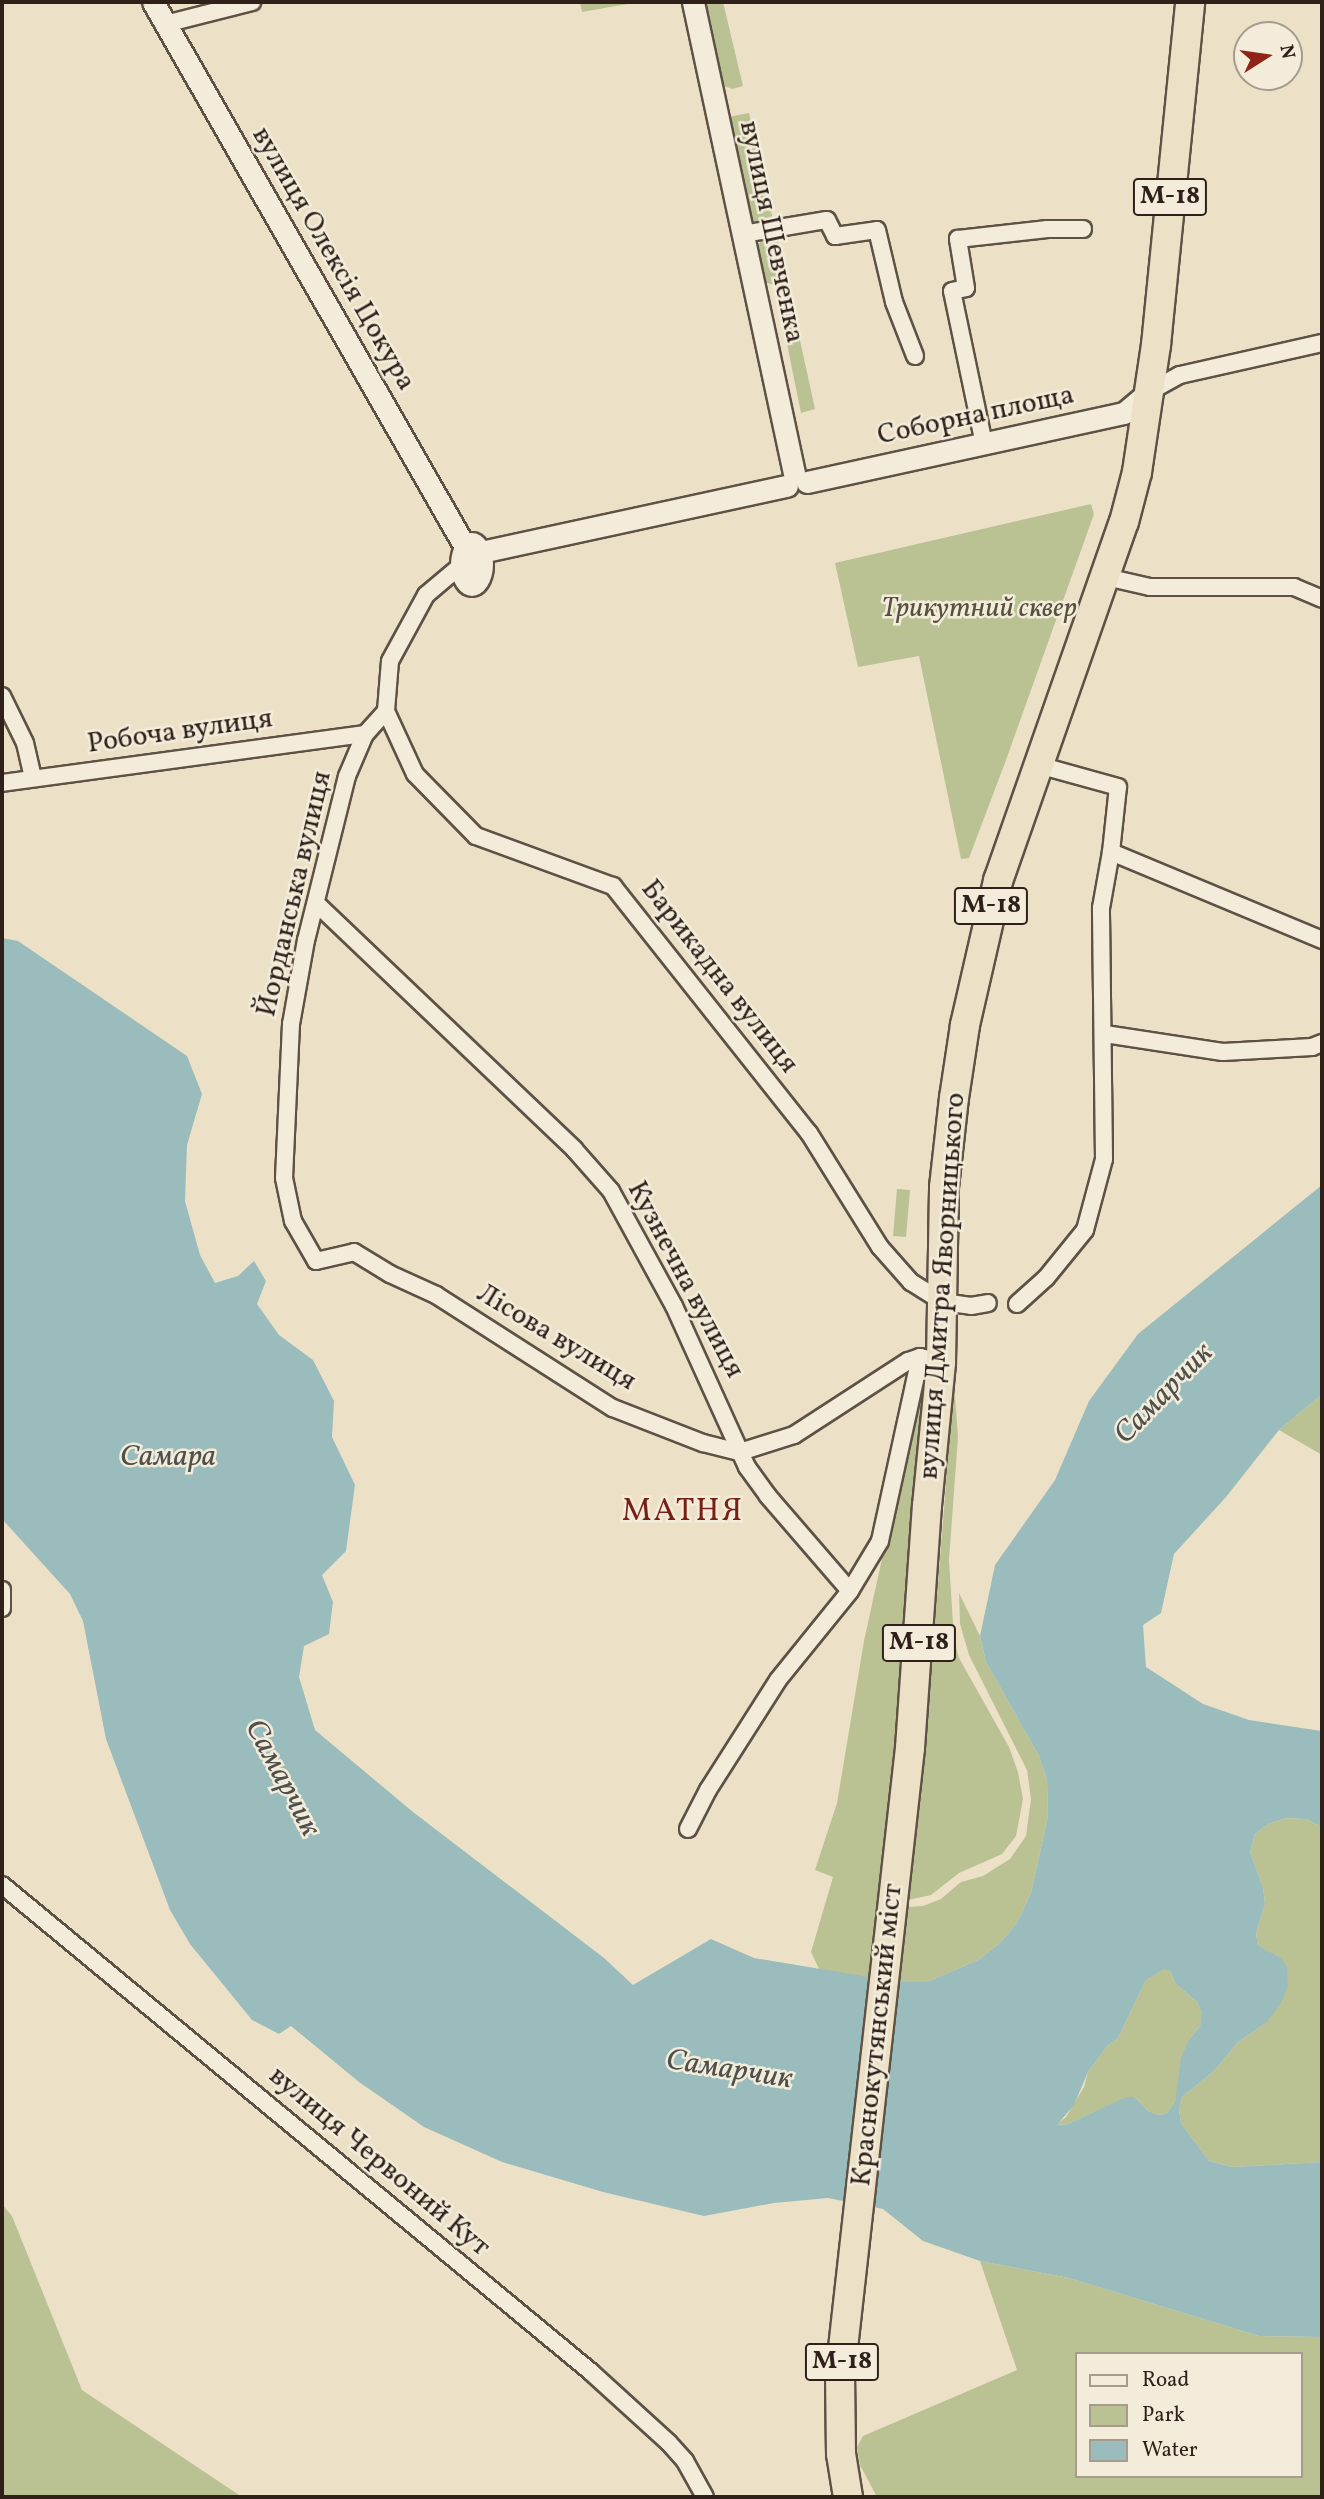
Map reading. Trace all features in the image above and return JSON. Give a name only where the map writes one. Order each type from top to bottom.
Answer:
[{"type":"highway","name":"вулиця Дмитра Яворницького","points":[[899,1844],[911,1734],[927,1506],[931,1360],[943,1302],[944,1187],[965,1025],[998,881],[1106,577],[1134,484],[1149,392],[1190,2]]},
{"type":"highway","name":"Краснокутянський міст","points":[[848,2497],[841,2454],[840,2375],[899,1844]]},
{"type":"street","name":"вулиця Олексія Цокура","points":[[153,2],[470,553]]},
{"type":"street","points":[[165,24],[252,2]]},
{"type":"street","name":"вулиця Шевченка","points":[[693,2],[796,481]]},
{"type":"street","points":[[744,234],[828,220],[835,236],[877,230],[894,302],[915,356]]},
{"type":"street","points":[[984,444],[952,291],[966,288],[958,239],[1047,229],[1083,229]]},
{"type":"street","points":[[1149,392],[1180,375],[1322,343]]},
{"type":"street","name":"Соборна площа","points":[[470,553],[1124,412],[1149,392]]},
{"type":"street","points":[[386,710],[390,661],[426,595],[470,553]]},
{"type":"street","points":[[1106,577],[1150,587],[1294,587],[1321,595]]},
{"type":"street","points":[[2,696],[15,718],[33,778]]},
{"type":"street","name":"Йорданська вулиця","points":[[316,1261],[293,1221],[284,1178],[291,1024],[306,940],[347,776],[365,734],[386,710]]},
{"type":"street","name":"Барикадна вулиця","points":[[386,710],[415,774],[476,836],[613,886],[809,1133],[880,1247],[911,1282],[943,1302]]},
{"type":"street","name":"Робоча вулиця","points":[[2,783],[365,734]]},
{"type":"street","points":[[1017,1304],[1046,1278],[1085,1230],[1104,1158],[1105,1034],[1101,908],[1111,852],[1118,787],[1038,765]]},
{"type":"street","points":[[1111,852],[1322,940]]},
{"type":"street","name":"Кузнечна вулиця","points":[[317,904],[564,1139],[611,1191],[674,1306],[740,1452],[768,1496],[850,1591]]},
{"type":"street","points":[[1105,1034],[1223,1052],[1312,1047],[1322,1043]]},
{"type":"street","name":"Лісова вулиця","points":[[316,1261],[354,1252],[390,1274],[436,1295],[613,1408],[703,1443],[740,1452]]},
{"type":"street","points":[[943,1302],[971,1306],[988,1303]]},
{"type":"street","points":[[688,1829],[708,1790],[779,1680],[850,1591],[880,1541],[931,1360],[908,1361],[794,1435],[740,1452]]},
{"type":"street","points":[[2,1590],[2,1608]]},
{"type":"street","name":"вулиця Червоний Кут","points":[[2,1885],[591,2372],[685,2460],[705,2497]]},
{"type":"green space","points":[[580,2],[639,2],[582,12]]},
{"type":"green space","points":[[700,2],[723,2],[743,86],[732,89],[717,83]]},
{"type":"green space","points":[[749,113],[773,220],[770,224],[757,226],[751,219],[728,117]]},
{"type":"green space","points":[[777,235],[815,409],[801,413],[775,285],[764,282],[756,248],[764,237]]},
{"type":"green space","name":"Трикутний сквер","points":[[1091,504],[1094,514],[1006,760],[969,858],[961,859],[919,656],[858,667],[835,563]]},
{"type":"green space","points":[[897,1189],[910,1190],[906,1237],[893,1236]]},
{"type":"green space","points":[[954,1383],[958,1437],[949,1560],[954,1639],[959,1658],[1009,1747],[1018,1772],[1023,1799],[1016,1836],[1002,1854],[959,1873],[931,1895],[908,1900],[921,1797]]},
{"type":"green space","points":[[1322,1394],[1322,1455],[1279,1430]]},
{"type":"green space","points":[[925,1396],[887,1843],[871,1979],[819,1969],[811,1952],[833,1877],[815,1870],[837,1803],[864,1641],[911,1426]]},
{"type":"green space","points":[[959,1593],[980,1636],[986,1662],[1039,1756],[1047,1780],[1048,1816],[1031,1893],[1017,1923],[1000,1943],[978,1960],[927,1982],[899,1982],[907,1907],[923,1906],[941,1899],[961,1882],[983,1876],[1010,1859],[1026,1836],[1031,1799],[1027,1770],[969,1655],[960,1624]]},
{"type":"green space","points":[[1286,1818],[1306,1819],[1322,1827],[1322,2162],[1233,2167],[1209,2161],[1181,2123],[1179,2109],[1182,2097],[1214,2071],[1238,2042],[1266,2023],[1280,1957],[1258,1947],[1256,1933],[1265,1904],[1263,1887],[1250,1852],[1255,1834],[1268,1824]]},
{"type":"green space","points":[[1164,1968],[1171,1972],[1175,1983],[1197,2002],[1203,2012],[1200,2026],[1189,2040],[1175,2102],[1167,2113],[1159,2115],[1148,2111],[1135,2097],[1127,2097],[1068,2124],[1056,2125],[1066,2117],[1084,2087],[1088,2072],[1108,2045],[1118,2038],[1146,1980]]},
{"type":"green space","points":[[2,2204],[12,2216],[82,2390],[242,2497],[2,2497]]},
{"type":"green space","points":[[980,2261],[1069,2278],[1259,2336],[1322,2337],[1322,2497],[877,2497],[860,2465],[857,2447],[863,2436],[1017,2370]]},
{"type":"water","name":"Самара","points":[[2,938],[18,941],[187,1056],[202,1094],[187,1145],[185,1201],[200,1255],[215,1283],[238,1276],[254,1261],[266,1281],[257,1304],[279,1335],[313,1360],[334,1401],[332,1437],[355,1485],[346,1551],[322,1575],[333,1602],[329,1634],[304,1646],[299,1677],[315,1730],[413,1812],[604,1958],[633,1985],[711,1939],[754,1958],[899,1982],[927,1982],[978,1960],[1000,1943],[1017,1923],[1031,1893],[1048,1816],[1047,1780],[1039,1756],[986,1662],[980,1636],[995,1565],[1055,1480],[1089,1401],[1138,1334],[1322,1185],[1322,1394],[1279,1430],[1226,1497],[1174,1554],[1161,1613],[1143,1625],[1146,1667],[1203,1704],[1249,1720],[1322,1731],[1322,1827],[1306,1819],[1286,1818],[1268,1824],[1255,1834],[1250,1852],[1263,1887],[1265,1904],[1256,1933],[1258,1946],[1280,1957],[1287,1967],[1288,1986],[1281,2003],[1266,2023],[1238,2042],[1214,2071],[1182,2097],[1179,2109],[1181,2123],[1209,2161],[1233,2167],[1322,2162],[1322,2337],[1259,2336],[1069,2278],[980,2261],[923,2241],[883,2209],[828,2198],[774,2203],[704,2216],[603,2192],[502,2162],[424,2127],[359,2082],[291,2026],[279,2034],[252,2020],[190,1944],[170,1910],[106,1739],[83,1621],[70,1594],[2,1519]],"holes":[[[1164,1969],[1171,1972],[1175,1983],[1197,2002],[1202,2012],[1200,2026],[1189,2040],[1181,2058],[1175,2102],[1167,2113],[1159,2115],[1148,2111],[1135,2097],[1126,2097],[1068,2124],[1057,2125],[1074,2105],[1088,2072],[1108,2045],[1118,2038],[1146,1980]]]},
{"type":"district","name":"МАТНЯ","points":[[683,1512]]},
{"type":"water label","name":"Самарчик","points":[[1164,1394]]},
{"type":"water label","name":"Самарчик","points":[[282,1778]]},
{"type":"water label","name":"Самарчик","points":[[729,2070]]}]
